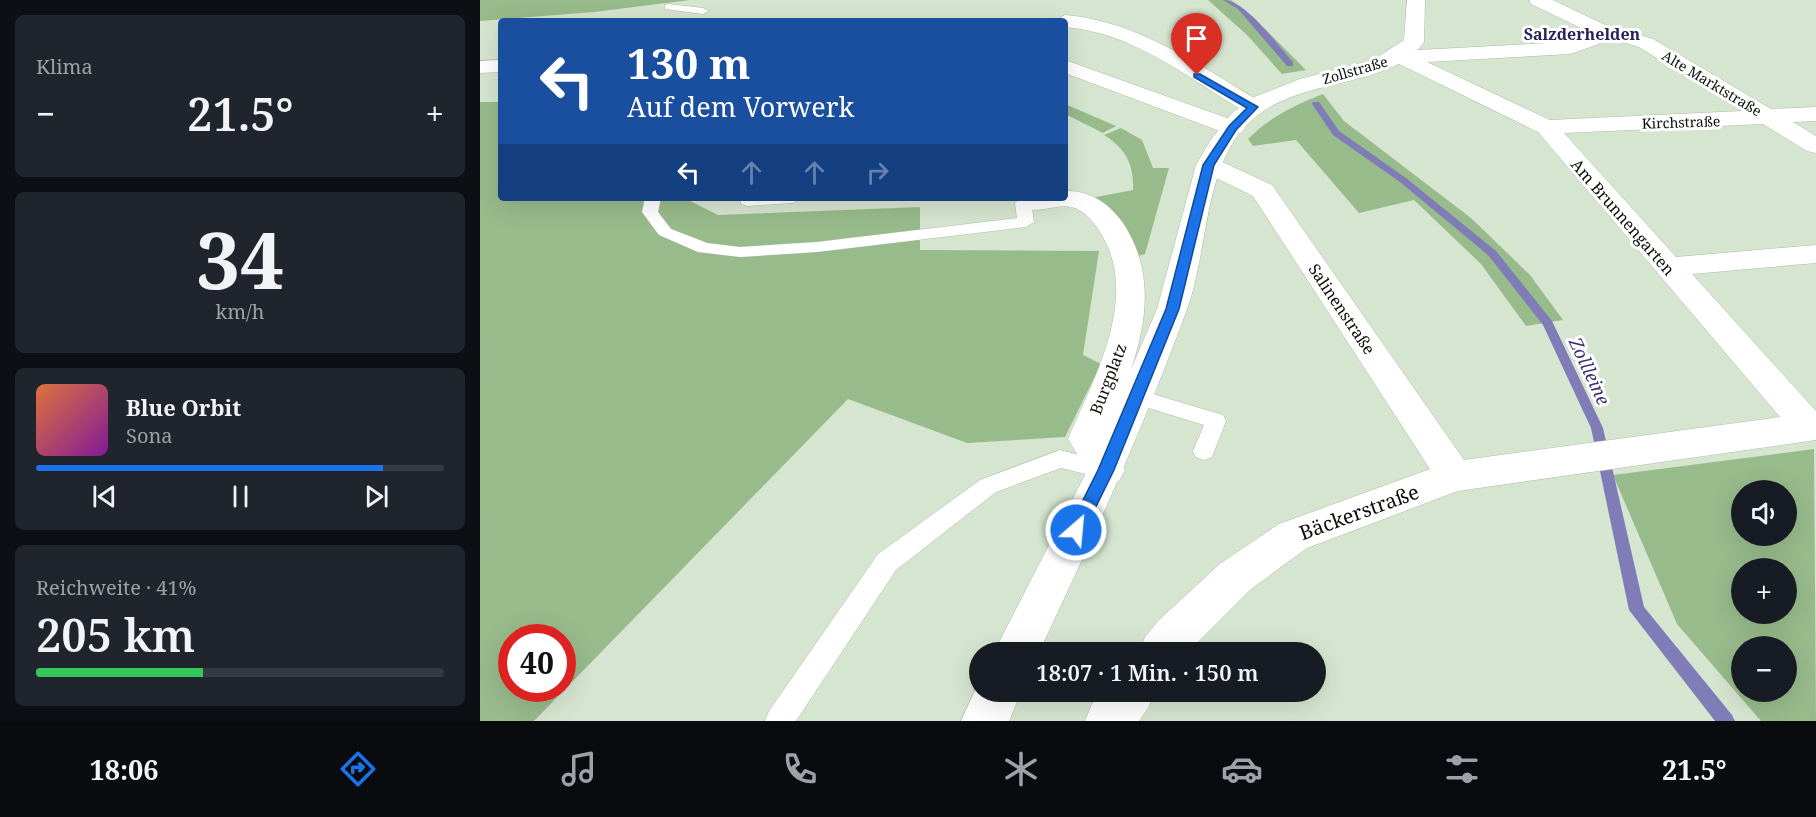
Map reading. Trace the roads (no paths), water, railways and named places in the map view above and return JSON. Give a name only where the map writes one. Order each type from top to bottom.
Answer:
[{"type":"street","name":"Zollstraße","points":[[1253,107],[1312,82],[1375,67],[1400,57],[1414,42],[1416,0]]},
{"type":"street","name":"Alte Marktstraße","points":[[1538,0],[1596,28],[1646,43],[1816,146]]},
{"type":"street","points":[[1021,642],[1106,470],[1172,309],[1209,165],[1233,128],[1253,107],[1139,39],[1092,23],[1068,21]]},
{"type":"street","points":[[1400,57],[1570,48],[1592,40],[1596,28]]},
{"type":"street","name":"Am Brunnengarten","points":[[1400,57],[1546,127],[1666,267],[1812,426]]},
{"type":"street","points":[[480,67],[498,66]]},
{"type":"street","points":[[1068,67],[1233,128]]},
{"type":"street","name":"Kirchstraße","points":[[1546,127],[1772,118],[1816,114]]},
{"type":"street","name":"Salinenstraße","points":[[1209,165],[1263,191],[1455,476]]},
{"type":"street","name":"Burgplatz","points":[[1068,200],[1074,199],[1099,211],[1117,234],[1131,279],[1130,305],[1122,352],[1086,439],[1106,470]]},
{"type":"street","name":"Burgplatz","points":[[1037,203],[1056,201]]},
{"type":"street","points":[[1666,267],[1816,254]]},
{"type":"street","name":"Bäckerstraße","points":[[1169,642],[1236,576],[1293,536],[1455,476],[1812,426]]},
{"type":"street","points":[[985,721],[994,702]]},
{"type":"street","points":[[1109,721],[1124,702]]},
{"type":"lane","points":[[669,7],[703,11]]},
{"type":"lane","points":[[652,201],[650,212],[665,232],[704,248],[740,252],[817,247],[1026,222],[1023,204],[1037,203]]},
{"type":"lane","points":[[1136,397],[1216,421],[1204,451]]},
{"type":"lane","points":[[779,721],[887,562],[988,486],[1060,459],[1106,470]]},
{"type":"waterway","name":"Zollleine","points":[[1226,0],[1240,8],[1290,64]]},
{"type":"waterway","name":"Zollleine","points":[[1316,104],[1336,133],[1403,180],[1492,253],[1548,324],[1597,428],[1637,610],[1726,721]]},
{"type":"district","name":"Salzderhelden","points":[[1582,34]]}]
